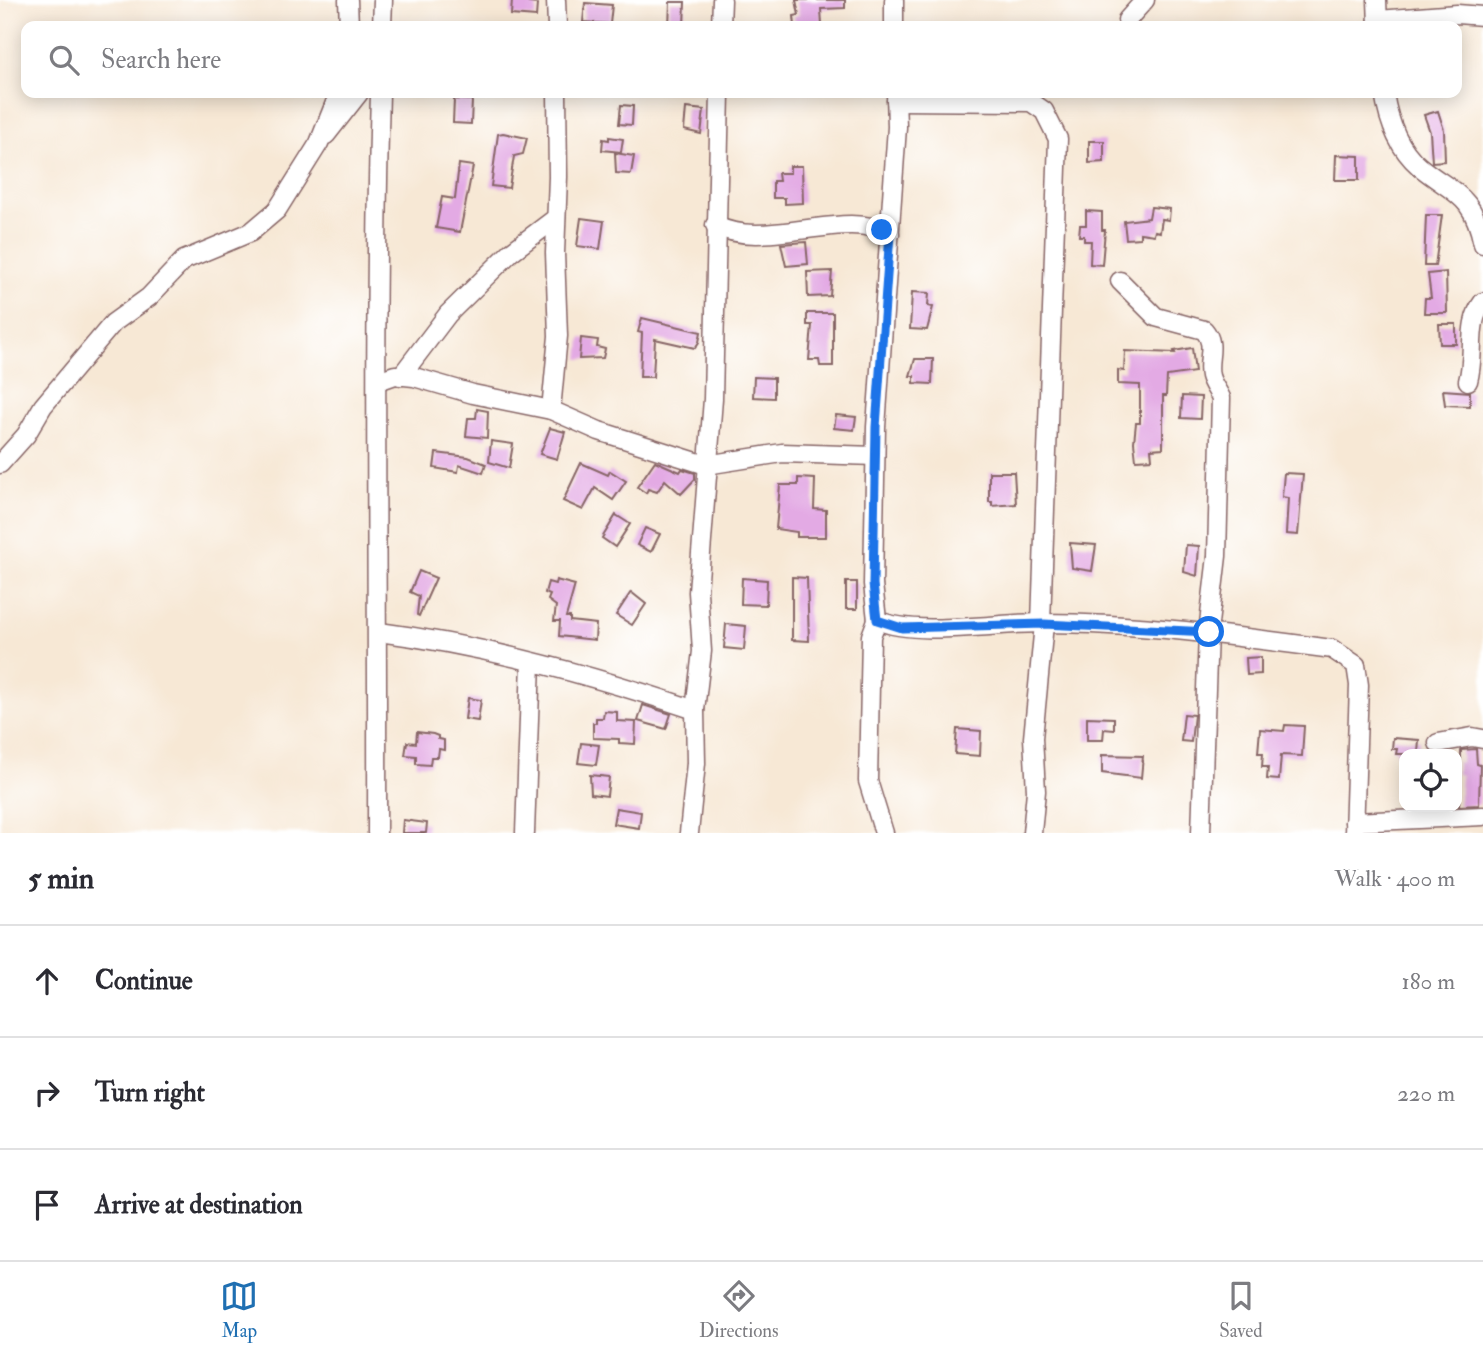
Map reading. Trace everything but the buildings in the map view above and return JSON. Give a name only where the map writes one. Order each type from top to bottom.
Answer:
[{"type":"street","points":[[348,0],[349,21]]},
{"type":"street","points":[[382,21],[383,0]]},
{"type":"street","points":[[556,0],[556,21]]},
{"type":"street","points":[[721,21],[722,0]]},
{"type":"street","points":[[894,0],[894,21]]},
{"type":"street","points":[[1127,20],[1145,0]]},
{"type":"street","points":[[1377,0],[1378,21]]},
{"type":"street","points":[[1388,21],[1450,8],[1483,16]]},
{"type":"street","points":[[0,464],[26,435],[43,406],[113,323],[149,297],[184,260],[251,232],[277,210],[319,143],[337,98]]},
{"type":"street","points":[[319,143],[341,120],[356,98]]},
{"type":"street","points":[[377,833],[379,632],[376,223],[380,98]]},
{"type":"street","points":[[551,410],[558,336],[557,98]]},
{"type":"street","points":[[689,833],[696,763],[695,709],[702,651],[698,592],[713,399],[720,98]]},
{"type":"street","points":[[884,833],[868,781],[871,636],[877,620],[873,584],[875,456],[896,98]]},
{"type":"street","points":[[923,98],[1031,102],[1044,111],[1058,139],[1043,624],[1032,738],[1036,792],[1032,833]]},
{"type":"street","points":[[1385,98],[1390,124],[1405,149],[1419,165],[1462,197],[1479,227],[1483,244]]},
{"type":"street","points":[[401,376],[448,314],[511,252],[556,218]]},
{"type":"street","points":[[715,225],[727,232],[746,235],[821,226],[877,228],[890,234]]},
{"type":"street","points":[[1120,281],[1156,317],[1204,330],[1212,346],[1210,377],[1221,398],[1223,413],[1217,556],[1209,632],[1201,833]]},
{"type":"street","points":[[1468,382],[1474,353],[1474,317],[1483,302]]},
{"type":"street","points":[[378,381],[401,376],[551,410],[599,431],[706,466],[782,453],[875,456]]},
{"type":"street","points":[[877,620],[902,628],[1043,624],[1209,632],[1332,649],[1356,664],[1359,685],[1354,827],[1483,816]]},
{"type":"street","points":[[379,632],[426,638],[597,676],[695,709]]},
{"type":"street","points":[[524,833],[531,662]]},
{"type":"street","points":[[1438,743],[1472,737],[1483,739]]},
{"type":"route","points":[[882,230],[890,234],[876,427],[873,584],[877,620],[902,628],[1044,624],[1155,627],[1209,632]]}]
